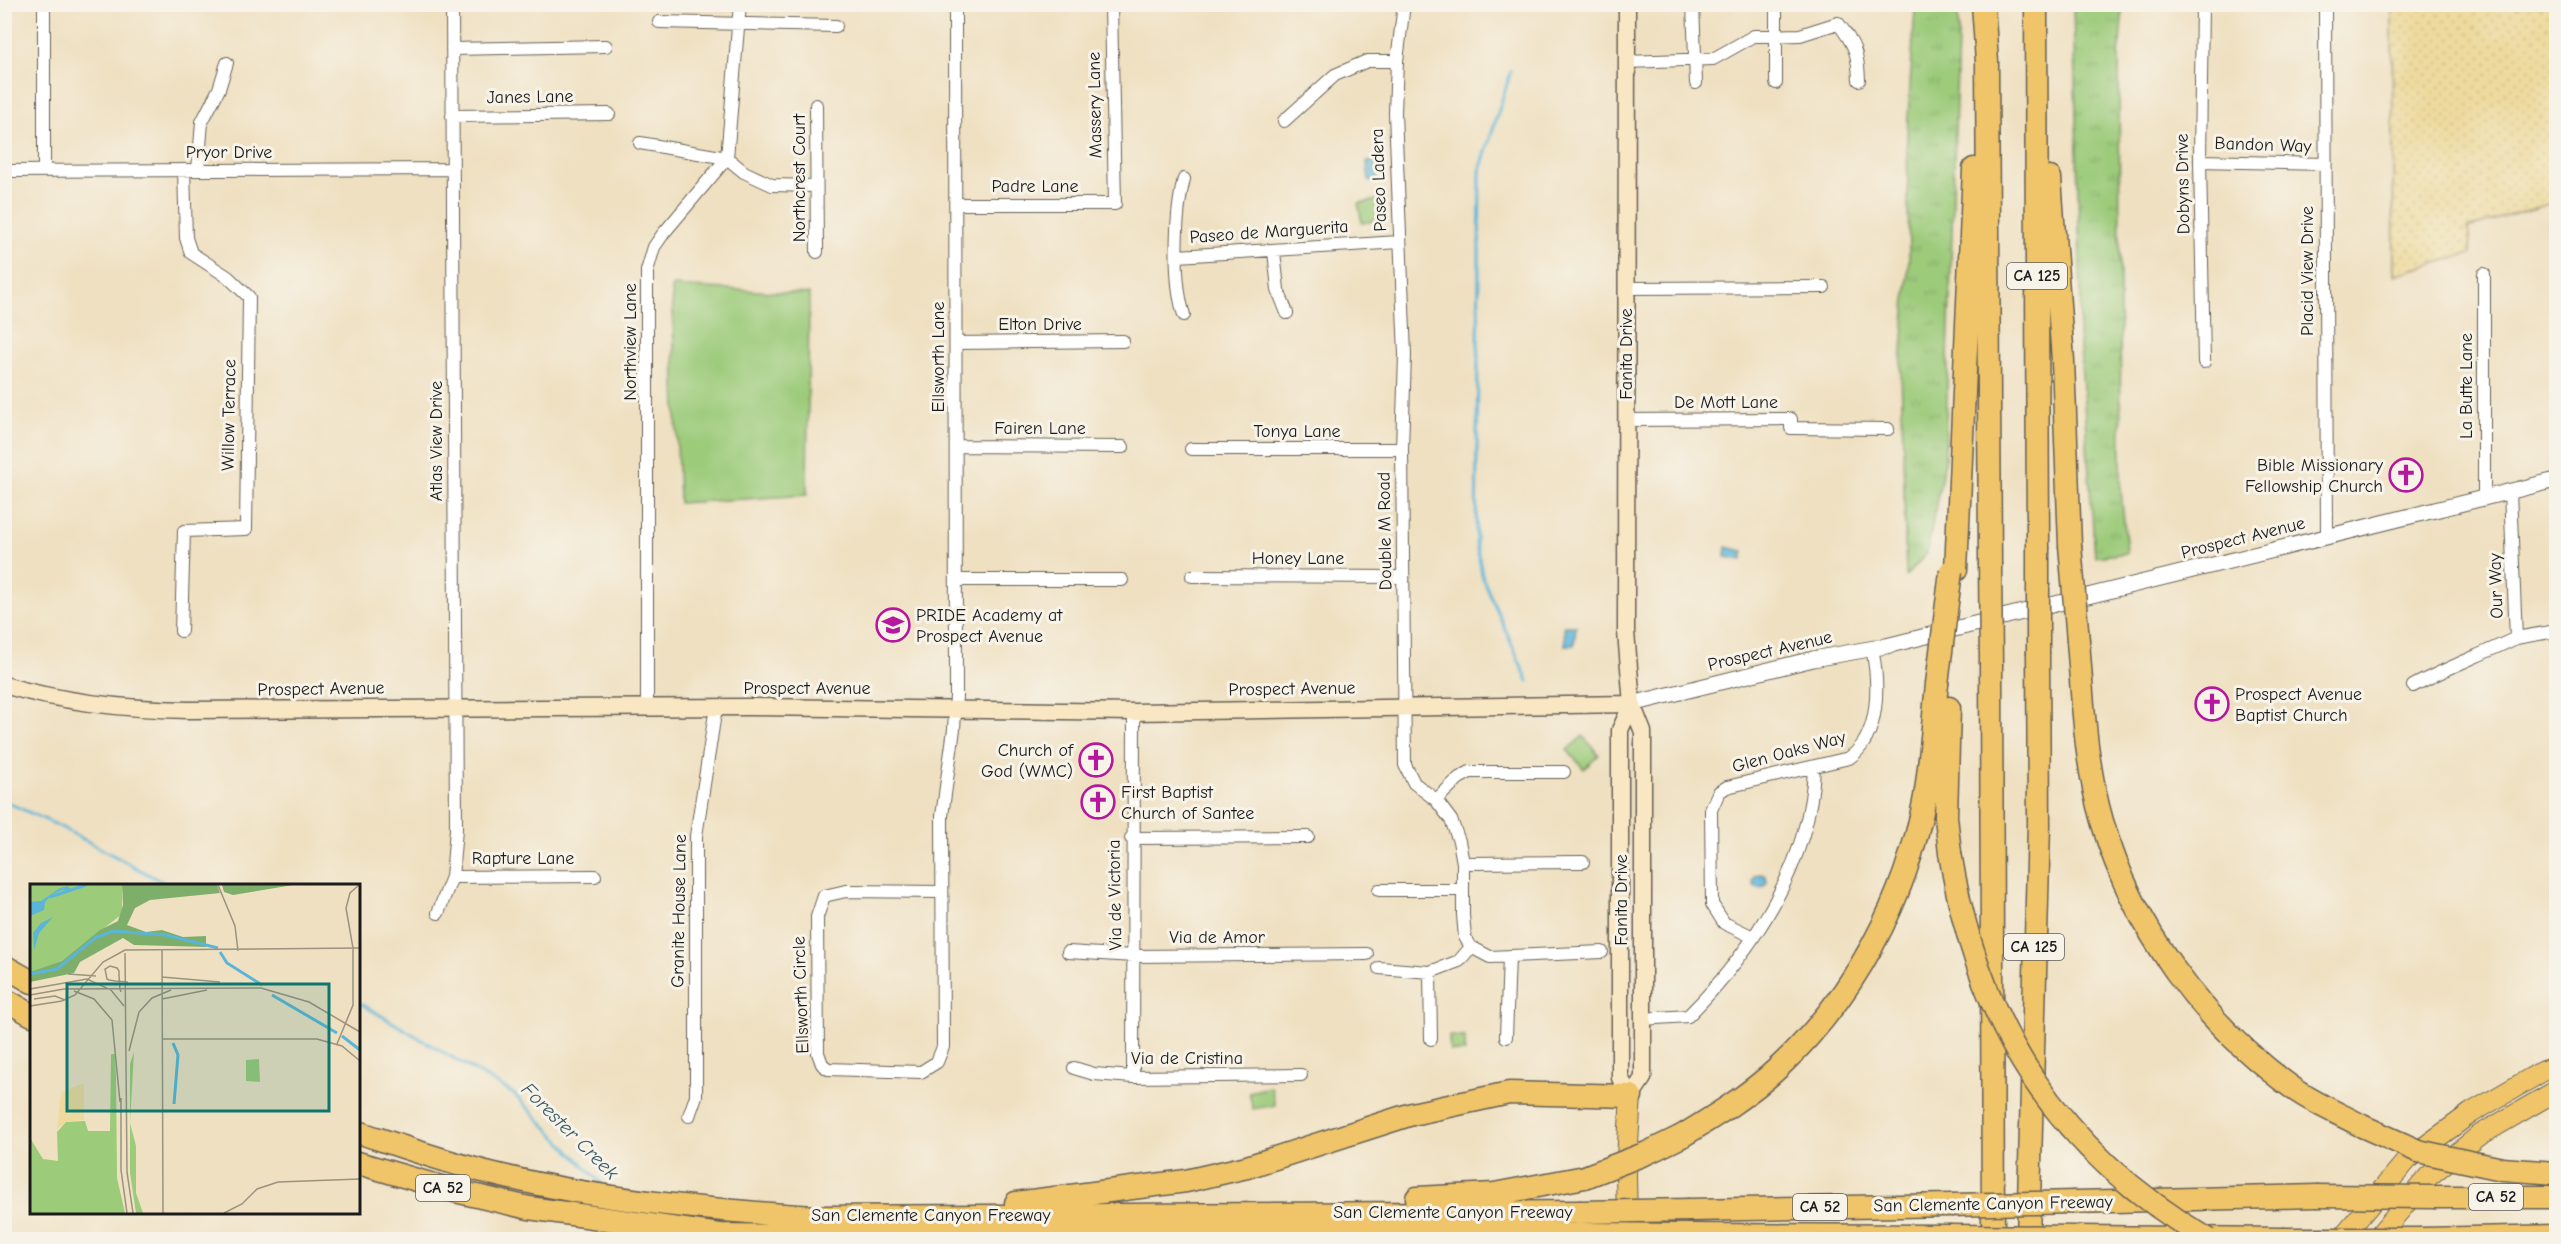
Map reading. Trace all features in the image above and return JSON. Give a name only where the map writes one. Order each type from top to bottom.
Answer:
[{"type":"highway","name":"CA 125","points":[[1983,4],[1987,62],[1993,1239]]},
{"type":"highway","name":"CA 125","points":[[2028,1239],[2039,824],[2037,4]]},
{"type":"highway","points":[[2037,4],[2063,361],[2070,545],[2088,752],[2101,819],[2123,885],[2170,965],[2235,1042],[2295,1090],[2362,1126],[2418,1151],[2502,1169],[2556,1173]]},
{"type":"highway","points":[[1117,1215],[1494,1194],[1585,1177],[1647,1154],[1731,1106],[1777,1069],[1808,1039],[1861,967],[1902,882],[1924,798],[1961,508],[1979,40],[1983,28]]},
{"type":"highway","points":[[1953,571],[1946,817],[1958,901],[1977,968],[1996,1018],[2036,1084],[2080,1138],[2130,1185],[2209,1239]]},
{"type":"highway","points":[[4,966],[30,981]]},
{"type":"highway","points":[[4,999],[30,1015]]},
{"type":"highway","points":[[917,1216],[1186,1181],[1246,1167],[1412,1114],[1509,1094],[1631,1096]]},
{"type":"highway","points":[[2030,1111],[2043,1239]]},
{"type":"highway","name":"San Clemente Canyon Freeway","points":[[360,1133],[493,1174],[581,1192],[723,1211],[815,1217],[1579,1212],[2316,1197],[2556,1197]]},
{"type":"highway","name":"San Clemente Canyon Freeway","points":[[360,1163],[455,1191],[530,1208],[685,1230],[751,1236],[938,1239],[1579,1234],[2283,1239],[2556,1236]]},
{"type":"highway","points":[[1740,1236],[1777,1239]]},
{"type":"main road","name":"Fanita Drive","points":[[1627,4],[1626,632],[1632,704],[1643,732],[1643,1078],[1631,1096],[1626,1174],[1627,1239]]},
{"type":"main road","name":"Prospect Avenue","points":[[4,685],[67,700],[111,707],[169,710],[716,707],[1134,712],[1632,704]]},
{"type":"main road","name":"Fanita Drive","points":[[1631,1096],[1620,1078],[1620,730],[1632,704]]},
{"type":"main road","points":[[2340,1239],[2408,1159],[2470,1113],[2556,1067]]},
{"type":"main road","points":[[2375,1239],[2429,1176],[2480,1134],[2556,1091]]},
{"type":"street","points":[[44,4],[44,171]]},
{"type":"street","name":"Atlas View Drive","points":[[438,913],[452,877],[456,829],[452,4]]},
{"type":"street","points":[[727,158],[740,4]]},
{"type":"street","name":"Ellsworth Lane","points":[[955,4],[955,710]]},
{"type":"street","name":"Massery Lane","points":[[1110,4],[1115,204]]},
{"type":"street","name":"Paseo Ladera","points":[[1404,4],[1396,61],[1399,242],[1405,355]]},
{"type":"street","points":[[1693,4],[1696,83]]},
{"type":"street","points":[[1776,4],[1776,82]]},
{"type":"street","name":"Dobyns Drive","points":[[2202,4],[2200,161],[2205,362]]},
{"type":"street","name":"Placid View Drive","points":[[2325,4],[2327,537]]},
{"type":"street","points":[[659,22],[739,26],[836,26]]},
{"type":"street","points":[[1626,62],[1713,59],[1754,36],[1800,35],[1838,23],[1854,44],[1858,57],[1859,80]]},
{"type":"street","points":[[452,49],[606,46]]},
{"type":"street","points":[[1284,121],[1335,75],[1367,61],[1396,61]]},
{"type":"street","points":[[198,170],[202,122],[219,89],[227,63]]},
{"type":"street","name":"Northcrest Court","points":[[816,105],[817,252]]},
{"type":"street","name":"Janes Lane","points":[[452,116],[609,114]]},
{"type":"street","points":[[640,142],[727,158],[744,172],[764,182],[790,187],[816,186]]},
{"type":"street","name":"Northview Lane","points":[[646,707],[647,271],[654,247],[663,234],[727,158]]},
{"type":"street","name":"Bandon Way","points":[[2200,161],[2325,164]]},
{"type":"street","name":"Pryor Drive","points":[[4,171],[453,169]]},
{"type":"street","name":"Willow Terrace","points":[[181,631],[184,531],[246,529],[249,297],[228,277],[191,253],[186,238],[184,170]]},
{"type":"street","points":[[1184,315],[1177,293],[1179,200],[1185,179]]},
{"type":"street","name":"Padre Lane","points":[[956,204],[1115,204]]},
{"type":"street","name":"Paseo de Marguerita","points":[[1178,256],[1399,242]]},
{"type":"street","points":[[1274,251],[1278,290],[1287,313]]},
{"type":"street","name":"La Butte Lane","points":[[2484,274],[2484,497]]},
{"type":"street","points":[[1625,288],[1824,287]]},
{"type":"street","name":"Elton Drive","points":[[956,343],[1123,341]]},
{"type":"street","name":"Double M Road","points":[[1405,355],[1402,449],[1405,765],[1414,783],[1436,800],[1451,820],[1463,863],[1465,937],[1471,947]]},
{"type":"street","name":"De Mott Lane","points":[[1626,420],[1791,419],[1791,428],[1888,429]]},
{"type":"street","name":"Fairen Lane","points":[[956,446],[1123,447]]},
{"type":"street","name":"Tonya Lane","points":[[1191,449],[1402,449]]},
{"type":"street","name":"Prospect Avenue","points":[[1632,704],[1813,659],[1872,648],[2556,480]]},
{"type":"street","name":"Our Way","points":[[2510,491],[2516,638],[2556,631]]},
{"type":"street","name":"Honey Lane","points":[[1192,576],[1404,577]]},
{"type":"street","points":[[956,580],[1122,580]]},
{"type":"street","points":[[2413,686],[2451,666],[2516,638]]},
{"type":"street","name":"Glen Oaks Way","points":[[1753,938],[1724,923],[1712,904],[1712,810],[1719,792],[1727,787],[1849,758],[1861,750],[1870,728],[1875,703],[1875,665],[1872,648]]},
{"type":"street","name":"Granite House Lane","points":[[689,1116],[696,1096],[696,836],[716,707]]},
{"type":"street","name":"Ellsworth Circle","points":[[941,892],[846,891],[824,896],[817,917],[818,1053],[822,1064],[828,1069],[921,1072],[937,1062],[943,1047],[942,816],[955,710]]},
{"type":"street","name":"Via de Victoria","points":[[1133,1077],[1134,956],[1131,838],[1134,712]]},
{"type":"street","points":[[1642,1019],[1688,1016],[1720,984],[1753,938],[1778,900],[1813,801],[1814,766]]},
{"type":"street","points":[[1436,800],[1470,772],[1564,772]]},
{"type":"street","points":[[1131,838],[1308,837]]},
{"type":"street","points":[[1463,863],[1583,862]]},
{"type":"street","name":"Rapture Lane","points":[[452,877],[595,876]]},
{"type":"street","points":[[1379,890],[1462,890]]},
{"type":"street","points":[[1379,968],[1430,972],[1460,962],[1471,947],[1490,957],[1602,952]]},
{"type":"street","name":"Via de Amor","points":[[1068,952],[1134,956],[1367,954]]},
{"type":"street","points":[[1506,1037],[1509,957]]},
{"type":"street","points":[[1430,972],[1431,1039]]},
{"type":"street","name":"Via de Cristina","points":[[1074,1068],[1094,1074],[1133,1077],[1301,1075]]},
{"type":"green space","points":[[1918,5],[1958,5],[1958,35],[1945,458],[1927,553],[1906,576],[1901,366],[1909,257],[1907,134],[1915,9]]},
{"type":"green space","points":[[2073,5],[2123,5],[2119,57],[2121,491],[2127,553],[2095,557],[2079,334],[2081,301]]},
{"type":"green space","points":[[1379,200],[1381,220],[1362,223],[1358,203]]},
{"type":"green space","points":[[672,286],[809,294],[807,495],[679,503]]},
{"type":"green space","points":[[1583,736],[1599,755],[1584,769],[1567,750]]},
{"type":"green space","points":[[1449,1036],[1465,1037],[1465,1052],[1450,1051]]},
{"type":"green space","points":[[1271,1087],[1275,1105],[1253,1109],[1249,1092]]},
{"type":"sand","points":[[2392,5],[2556,5],[2556,202],[2468,228],[2471,253],[2394,275]]},
{"type":"water","points":[[1376,161],[1377,181],[1369,181],[1367,162]]},
{"type":"water","points":[[1726,547],[1744,551],[1742,560],[1725,557]]},
{"type":"water","points":[[1564,626],[1576,626],[1574,645],[1565,645]]},
{"type":"water","points":[[1760,874],[1765,876],[1767,881],[1765,886],[1760,888],[1755,886],[1753,881],[1755,876]]},
{"type":"waterway","points":[[1511,71],[1480,171],[1476,543],[1483,579],[1528,681]]},
{"type":"waterway","name":"Forester Creek","points":[[4,801],[59,826],[166,884]]},
{"type":"waterway","name":"Forester Creek","points":[[360,1003],[514,1094],[605,1187]]},
{"type":"waterway","name":"Forester Creek","points":[[651,1234],[657,1240]]},
{"type":"place","name":"Bible Missionary Fellowship Church","points":[[2406,475]]},
{"type":"place","name":"PRIDE Academy at Prospect Avenue","points":[[893,625]]},
{"type":"place","name":"Prospect Avenue Baptist Church","points":[[2212,704]]},
{"type":"place","name":"Church of God (WMC)","points":[[1096,760]]},
{"type":"place","name":"First Baptist Church of Santee","points":[[1098,802]]}]
